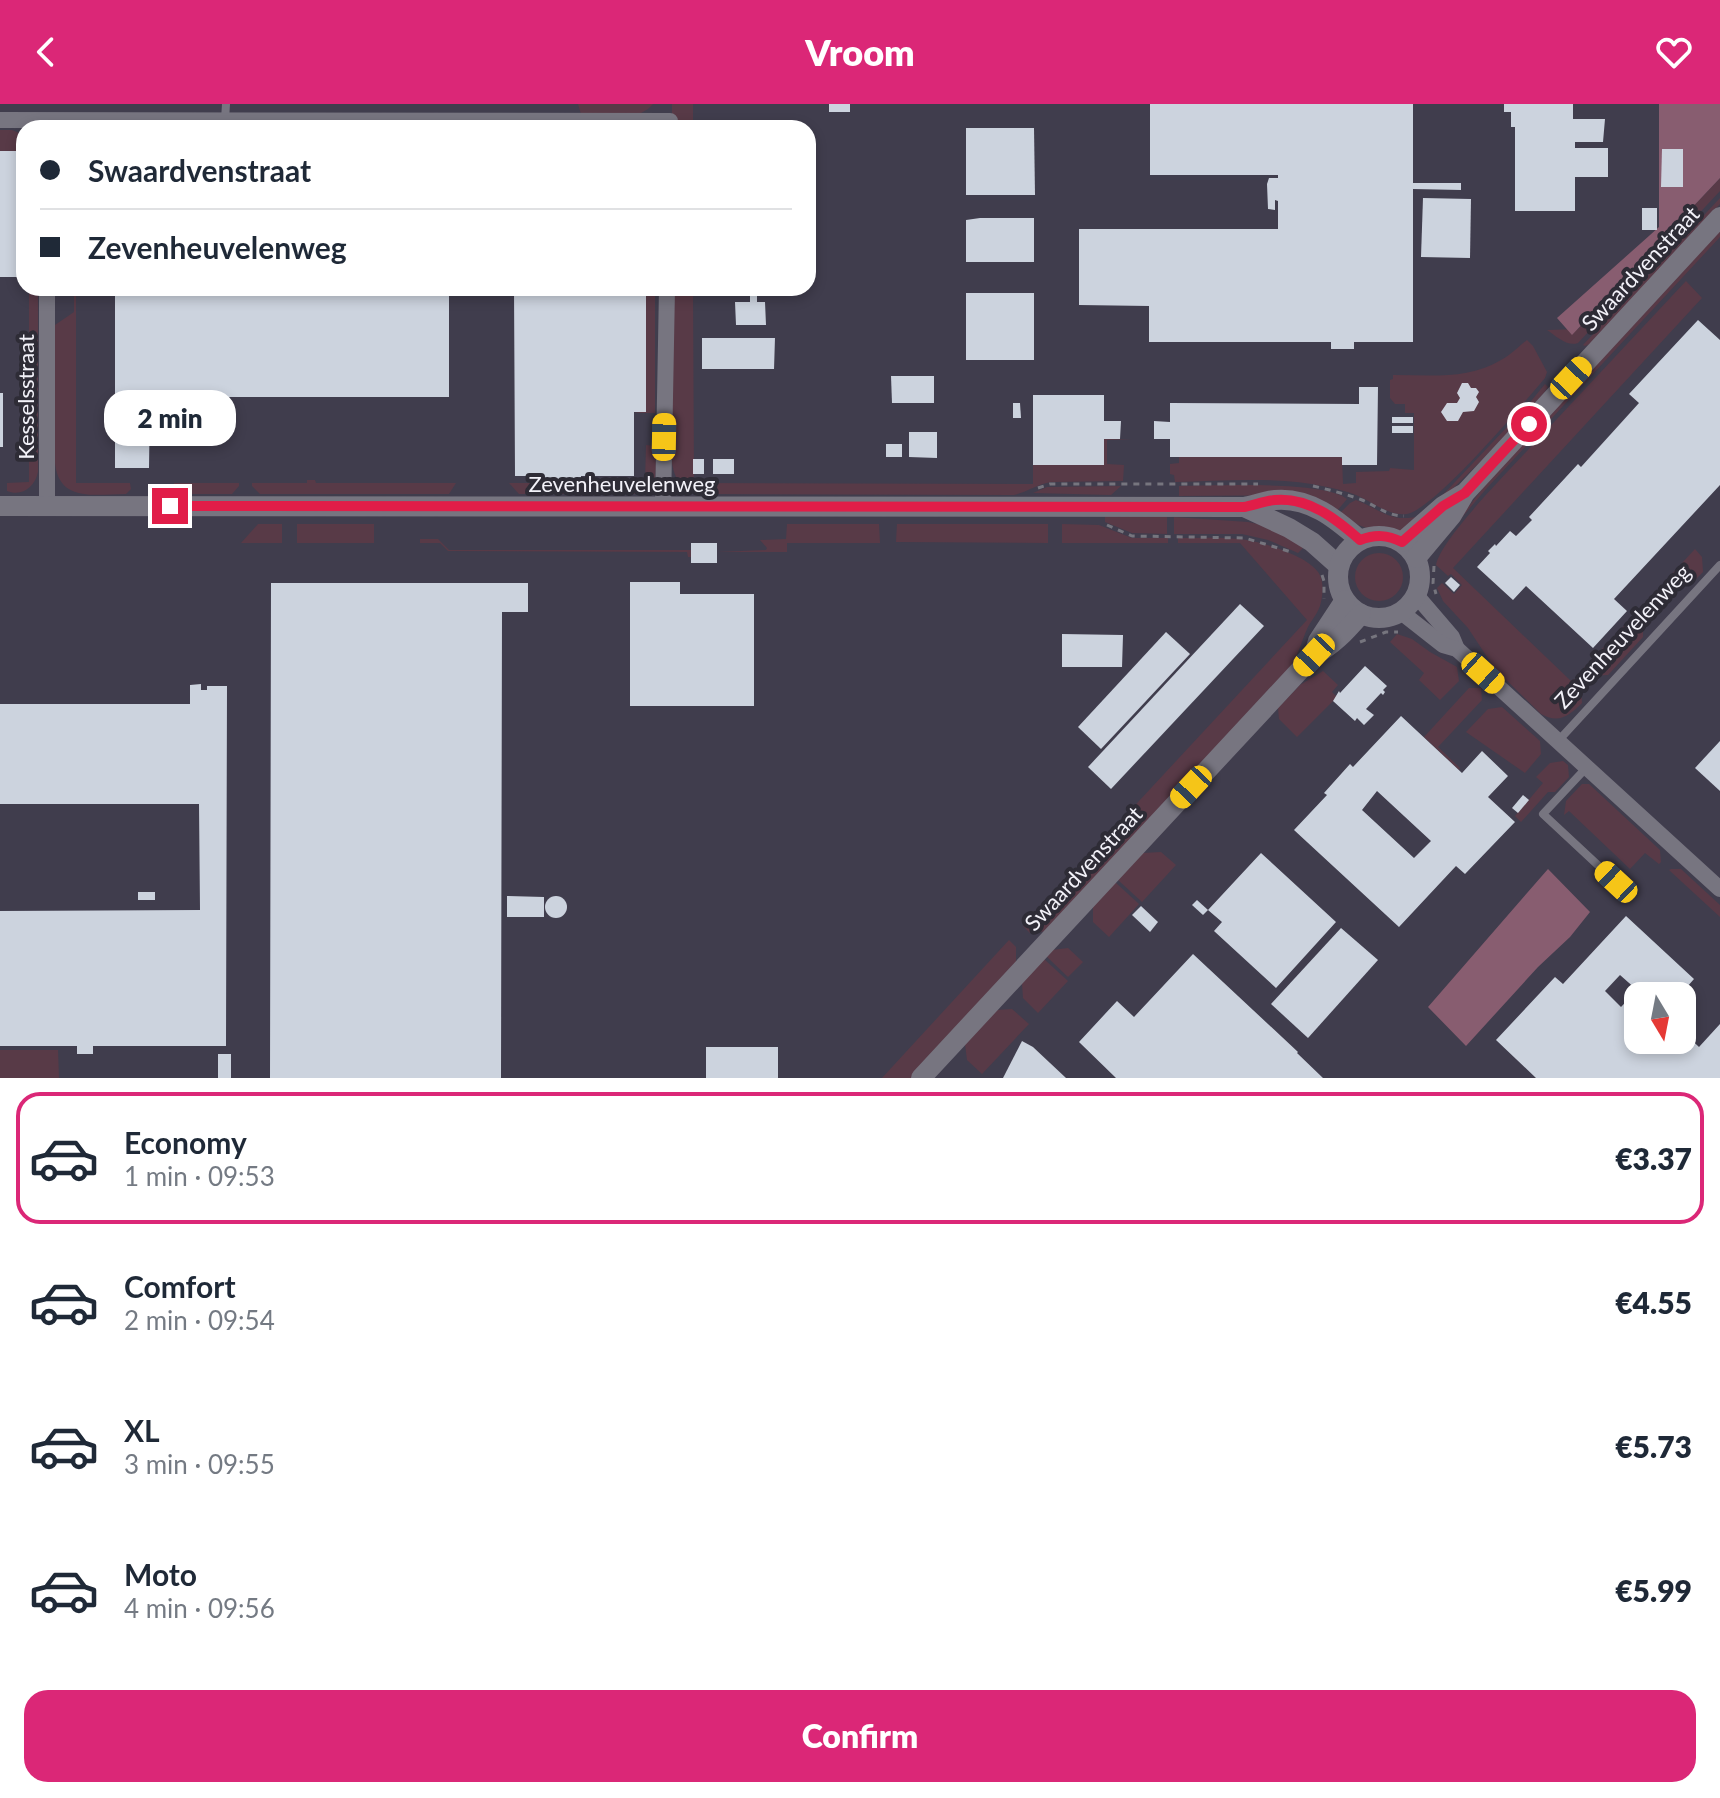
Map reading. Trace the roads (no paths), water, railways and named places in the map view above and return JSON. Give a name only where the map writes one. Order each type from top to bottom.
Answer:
[{"type":"street","points":[[107,120],[226,112],[670,118]]},
{"type":"street","name":"Swaardvenstraat","points":[[1425,559],[1465,493],[1720,217]]},
{"type":"street","name":"Kesselsstraat","points":[[47,296],[47,506]]},
{"type":"street","points":[[663,507],[667,296]]},
{"type":"street","name":"Swaardvenstraat","points":[[1402,542],[1443,506],[1465,493]]},
{"type":"street","name":"Zevenheuvelenweg","points":[[0,506],[1244,507],[1276,500],[1300,502],[1334,517],[1360,540]]},
{"type":"street","name":"Zevenheuvelenweg","points":[[1244,507],[1312,542],[1339,566]]},
{"type":"street","points":[[1371,536],[1392,537],[1402,542],[1425,559],[1416,595],[1407,607],[1388,617],[1374,618],[1353,607],[1340,590],[1338,578],[1339,566],[1347,551],[1360,540],[1371,536]]},
{"type":"street","name":"Zevenheuvelenweg","points":[[1416,595],[1452,637],[1457,649],[1720,889]]},
{"type":"street","name":"Swaardvenstraat","points":[[921,1078],[1314,655],[1318,641],[1353,607]]},
{"type":"street","name":"Zevenheuvelenweg","points":[[1401,612],[1443,645],[1457,649]]},
{"type":"lane","name":"Zevenheuvelenweg","points":[[1559,740],[1720,565]]},
{"type":"lane","points":[[1587,766],[1543,814],[1616,882]]}]
